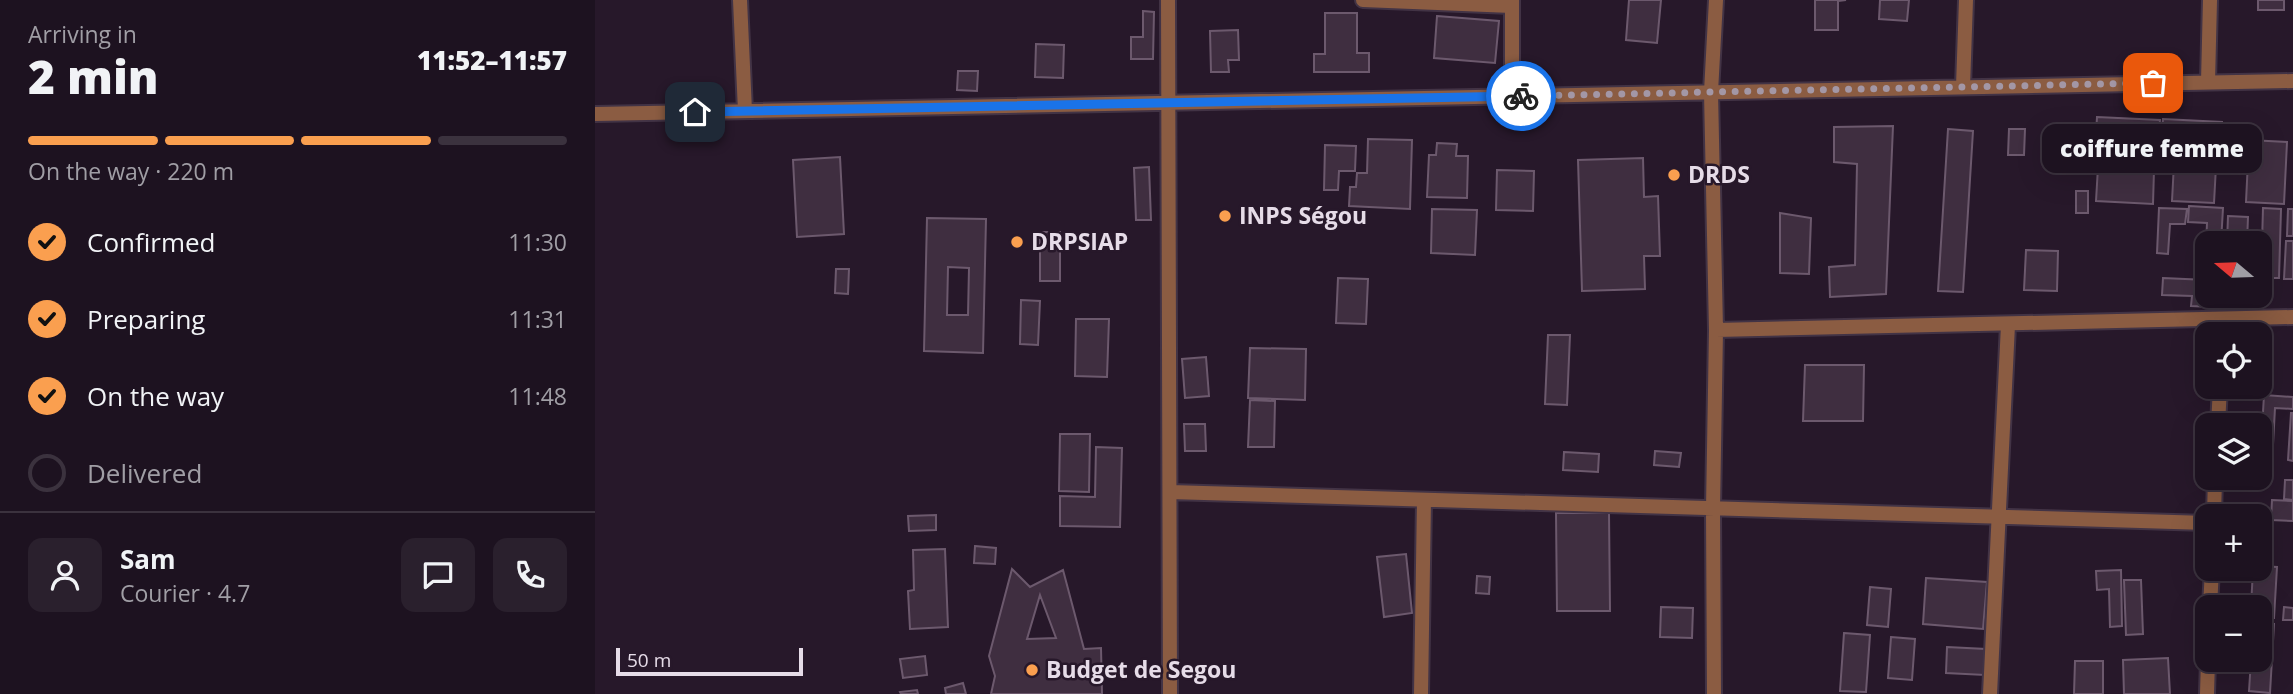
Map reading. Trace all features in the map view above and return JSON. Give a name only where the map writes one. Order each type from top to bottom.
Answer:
[{"type":"street","points":[[740,0],[745,111]]},
{"type":"street","points":[[1168,0],[1170,694]]},
{"type":"street","points":[[1363,0],[1512,3],[1512,96]]},
{"type":"street","points":[[1714,694],[1716,330],[1711,92],[1716,0]]},
{"type":"street","points":[[1963,87],[1966,0]]},
{"type":"street","points":[[2208,82],[2210,0]]},
{"type":"street","points":[[595,114],[2293,81]]},
{"type":"street","points":[[2258,322],[2293,317]]},
{"type":"street","points":[[1716,330],[2008,325],[2195,327]]},
{"type":"street","points":[[1990,694],[2008,325]]},
{"type":"street","points":[[1170,492],[2195,523]]},
{"type":"street","points":[[1421,694],[1424,500]]},
{"type":"street","points":[[2207,694],[2208,672]]},
{"type":"building","points":[[1629,0],[1661,0],[1657,43],[1626,40]]},
{"type":"building","points":[[1815,0],[1846,0],[1838,1],[1838,30],[1815,30]]},
{"type":"building","points":[[1880,0],[1909,0],[1907,21],[1879,19]]},
{"type":"building","points":[[2258,0],[2284,0],[2284,10],[2258,10]]},
{"type":"building","points":[[1143,11],[1154,12],[1153,59],[1131,59],[1131,37],[1143,37]]},
{"type":"building","points":[[1325,13],[1357,13],[1357,53],[1369,53],[1369,72],[1314,72],[1314,54],[1325,54]]},
{"type":"building","points":[[1437,16],[1499,21],[1495,63],[1434,58]]},
{"type":"building","points":[[1238,30],[1239,60],[1228,60],[1229,72],[1211,72],[1210,31]]},
{"type":"building","points":[[1036,44],[1064,45],[1063,78],[1035,77]]},
{"type":"building","points":[[958,71],[978,71],[977,91],[957,90]]},
{"type":"building","points":[[2097,117],[2160,120],[2157,153],[2095,150]]},
{"type":"building","points":[[2163,119],[2222,122],[2220,162],[2160,160]]},
{"type":"building","points":[[1893,126],[1886,294],[1830,297],[1829,267],[1855,265],[1857,164],[1834,162],[1834,127]]},
{"type":"building","points":[[1948,129],[1973,131],[1963,292],[1938,291]]},
{"type":"building","points":[[2009,129],[2025,129],[2024,155],[2008,155]]},
{"type":"building","points":[[1368,139],[1412,140],[1410,209],[1349,206],[1350,187],[1356,187],[1357,173],[1367,173]]},
{"type":"building","points":[[2249,140],[2287,142],[2284,204],[2246,202]]},
{"type":"building","points":[[1437,143],[1457,144],[1456,156],[1468,156],[1467,198],[1427,197],[1429,155],[1436,155]]},
{"type":"building","points":[[1325,145],[1356,146],[1355,171],[1339,171],[1338,190],[1324,190]]},
{"type":"building","points":[[840,157],[844,234],[797,237],[793,160]]},
{"type":"building","points":[[1643,158],[1644,197],[1658,196],[1660,256],[1644,256],[1645,289],[1582,291],[1578,160]]},
{"type":"building","points":[[2174,163],[2216,166],[2214,203],[2172,201]]},
{"type":"building","points":[[1149,167],[1151,220],[1136,220],[1134,168]]},
{"type":"building","points":[[2098,167],[2154,170],[2153,204],[2096,201]]},
{"type":"building","points":[[1497,170],[1534,171],[1533,211],[1496,210]]},
{"type":"building","points":[[2076,191],[2088,191],[2088,213],[2076,213]]},
{"type":"building","points":[[2189,206],[2223,208],[2222,231],[2207,231],[2207,223],[2188,222]]},
{"type":"building","points":[[2159,208],[2187,209],[2185,224],[2170,224],[2168,254],[2157,253]]},
{"type":"building","points":[[2263,208],[2281,209],[2279,278],[2272,278],[2272,231],[2262,231]]},
{"type":"building","points":[[1432,209],[1477,210],[1475,255],[1431,253]]},
{"type":"building","points":[[2288,209],[2293,209],[2293,236],[2287,236]]},
{"type":"building","points":[[1780,213],[1811,218],[1809,274],[1780,273]]},
{"type":"building","points":[[2228,216],[2248,217],[2247,231],[2227,231]]},
{"type":"building","points":[[927,218],[986,219],[983,353],[924,351]],"holes":[[[948,267],[969,268],[968,315],[947,315]]]},
{"type":"building","points":[[1040,232],[1060,232],[1060,281],[1040,281]]},
{"type":"building","points":[[2286,241],[2293,241],[2293,279],[2284,279]]},
{"type":"building","points":[[2026,250],[2058,251],[2057,291],[2024,290]]},
{"type":"building","points":[[836,269],[849,269],[848,294],[835,293]]},
{"type":"building","points":[[1338,278],[1368,279],[1366,324],[1336,323]]},
{"type":"building","points":[[2163,278],[2195,279],[2195,306],[2191,306],[2192,296],[2162,295]]},
{"type":"building","points":[[1021,300],[1040,301],[1038,345],[1020,344]]},
{"type":"building","points":[[1076,319],[1109,319],[1107,377],[1075,376]]},
{"type":"building","points":[[1548,335],[1570,335],[1567,405],[1545,404]]},
{"type":"building","points":[[1250,348],[1306,349],[1305,400],[1248,398]]},
{"type":"building","points":[[1206,357],[1209,396],[1185,398],[1182,359]]},
{"type":"building","points":[[1805,365],[1864,365],[1863,421],[1803,421]]},
{"type":"building","points":[[2272,396],[2293,397],[2293,409],[2275,408],[2272,463],[2272,413],[2263,413],[2264,399],[2272,399]]},
{"type":"building","points":[[1250,400],[1275,401],[1274,447],[1248,447]]},
{"type":"building","points":[[2293,413],[2293,461],[2288,460]]},
{"type":"building","points":[[1184,424],[1205,424],[1206,451],[1185,451]]},
{"type":"building","points":[[1060,434],[1090,434],[1089,492],[1059,491]]},
{"type":"building","points":[[1096,447],[1122,448],[1120,527],[1060,526],[1060,496],[1095,497]]},
{"type":"building","points":[[1655,451],[1681,453],[1679,467],[1654,465]]},
{"type":"building","points":[[1564,452],[1599,454],[1598,472],[1563,470]]},
{"type":"building","points":[[2285,480],[2293,480],[2293,500],[2284,499]]},
{"type":"building","points":[[2272,500],[2293,501],[2293,521],[2272,520]]},
{"type":"building","points":[[1556,513],[1609,513],[1610,611],[1557,611]]},
{"type":"building","points":[[936,515],[936,530],[909,531],[908,516]]},
{"type":"building","points":[[975,546],[996,548],[995,564],[974,563]]},
{"type":"building","points":[[945,549],[948,627],[910,629],[908,591],[914,590],[913,550]]},
{"type":"building","points":[[1406,554],[1412,613],[1384,617],[1377,557]]},
{"type":"building","points":[[2272,567],[2277,567],[2274,618],[2272,595],[2252,595],[2252,581],[2272,581]]},
{"type":"building","points":[[1012,569],[1030,587],[1063,570],[1084,649],[1101,648],[1102,694],[991,694],[995,676],[989,656]],"holes":[[[1040,595],[1056,638],[1027,639]]]},
{"type":"building","points":[[2121,570],[2122,626],[2110,627],[2109,589],[2097,590],[2096,571]]},
{"type":"building","points":[[1477,576],[1490,577],[1489,594],[1476,593]]},
{"type":"building","points":[[1926,578],[1987,582],[1983,629],[1923,624]]},
{"type":"building","points":[[2124,580],[2141,580],[2143,634],[2126,635]]},
{"type":"building","points":[[1870,587],[1891,589],[1888,627],[1867,625]]},
{"type":"building","points":[[1661,607],[1693,608],[1692,638],[1660,637]]},
{"type":"building","points":[[2284,607],[2293,608],[2293,620],[2283,620]]},
{"type":"building","points":[[2272,624],[2274,624],[2272,658]]},
{"type":"building","points":[[1844,633],[1870,635],[1866,692],[1840,691]]},
{"type":"building","points":[[1891,637],[1915,639],[1912,680],[1888,678]]},
{"type":"building","points":[[1947,647],[1986,649],[1985,675],[1946,673]]},
{"type":"building","points":[[925,656],[927,675],[903,678],[900,659]]},
{"type":"building","points":[[2168,658],[2170,694],[2124,694],[2123,660]]},
{"type":"building","points":[[2075,661],[2103,661],[2103,694],[2074,694]]},
{"type":"building","points":[[2250,672],[2271,672],[2270,693],[2249,691]]},
{"type":"building","points":[[963,683],[966,694],[946,694],[945,688]]},
{"type":"building","points":[[917,690],[918,694],[900,692]]},
{"type":"way so far","points":[[1521,96],[2153,83]]},
{"type":"place","name":"coiffure femme","points":[[2153,83]]},
{"type":"place","name":"DRDS","points":[[1674,175]]},
{"type":"place","name":"INPS Ségou","points":[[1225,216]]},
{"type":"place","name":"DRPSIAP","points":[[1017,242]]},
{"type":"place","name":"Budget de Segou","points":[[1032,670]]},
{"type":"route","points":[[695,112],[1521,96]]}]
